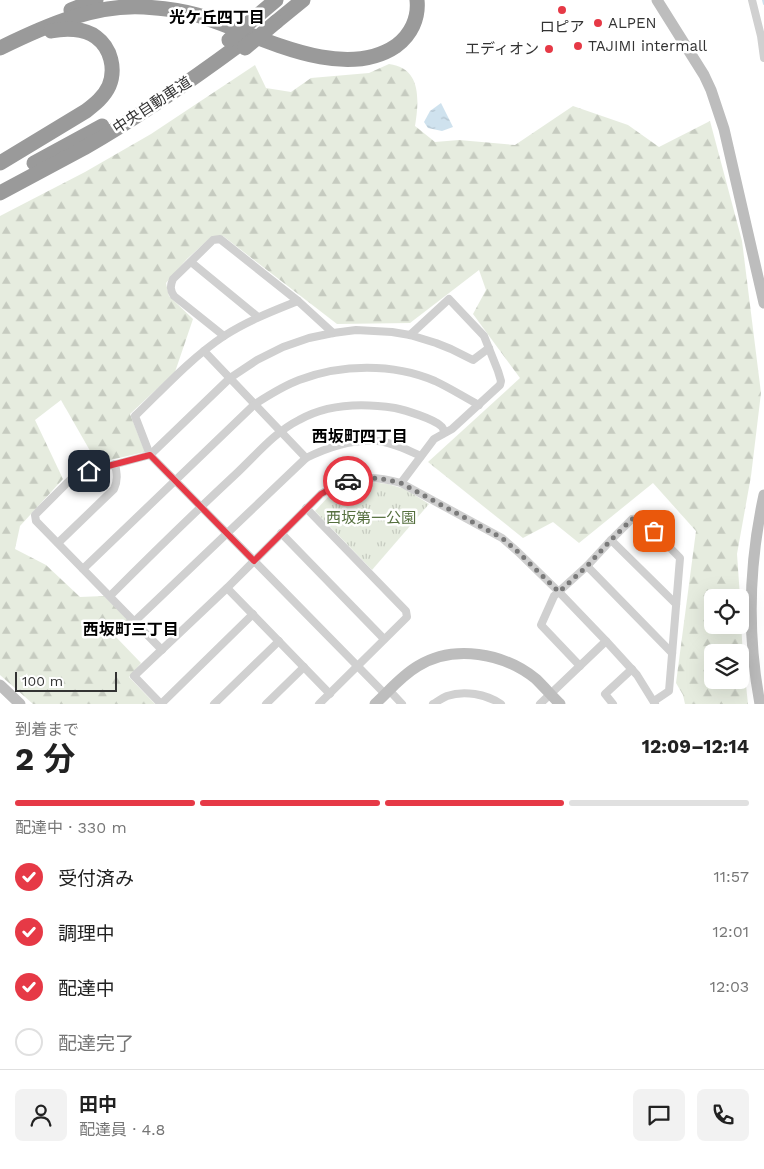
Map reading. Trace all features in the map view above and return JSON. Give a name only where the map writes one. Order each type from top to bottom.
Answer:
[{"type":"highway","points":[[0,39],[96,0]]},
{"type":"highway","points":[[66,12],[107,2],[145,0],[170,3],[200,9],[291,43],[350,54],[368,52],[392,40],[398,34],[406,19],[407,0]]},
{"type":"highway","name":"中央自動車道","points":[[268,20],[276,0]]},
{"type":"highway","name":"中央自動車道","points":[[0,193],[92,143],[197,77],[293,0]]},
{"type":"highway","points":[[268,20],[302,0]]},
{"type":"highway","points":[[0,48],[67,19],[108,8],[143,7],[174,10],[197,15],[273,44],[306,53],[341,60],[371,57],[392,48],[410,32],[418,9],[417,0]]},
{"type":"highway","points":[[0,48],[54,30],[80,30],[96,37],[102,43],[111,58],[112,67],[112,78],[109,86],[97,102],[86,111],[0,163]]},
{"type":"highway","name":"中央自動車道","points":[[0,182],[117,117],[186,72],[238,44]]},
{"type":"street","points":[[657,0],[704,75],[711,90],[724,128],[764,303]]},
{"type":"street","points":[[752,0],[761,36],[764,58]]},
{"type":"street","points":[[224,336],[174,296],[170,284],[213,240],[220,239],[298,301],[333,333]]},
{"type":"street","points":[[191,262],[258,317]]},
{"type":"street","points":[[401,483],[434,439],[452,429],[500,385],[501,381],[484,336],[449,299],[410,335]]},
{"type":"street","points":[[298,301],[258,317],[224,336],[193,361],[135,416],[150,455],[357,666],[402,704]]},
{"type":"street","points":[[162,650],[36,521],[35,515],[75,475],[150,455],[230,378],[257,360],[283,347],[309,338],[333,333],[370,330],[392,332],[410,335],[451,349],[473,360],[489,348]]},
{"type":"street","points":[[204,352],[306,458]]},
{"type":"street","points":[[83,569],[255,404],[297,380],[322,372],[368,368],[406,372],[434,381],[479,405]]},
{"type":"street","points":[[110,596],[281,431],[298,420],[330,408],[367,405],[404,410],[440,425],[445,432]]},
{"type":"street","points":[[135,622],[306,458],[339,444],[360,441],[378,441],[403,448],[421,456]]},
{"type":"street","points":[[58,543],[114,489],[118,477],[115,464]]},
{"type":"street","points":[[253,614],[161,704],[134,676],[321,494],[339,484],[355,479],[387,479],[401,483],[502,538],[559,592],[606,640],[637,675],[654,702],[669,691],[680,558],[641,518],[632,519],[587,566],[559,592],[554,596],[541,625],[580,666]]},
{"type":"street","points":[[760,704],[754,664],[751,606],[755,543],[764,495]]},
{"type":"street","points":[[306,508],[406,611],[407,616],[319,704]]},
{"type":"street","points":[[281,533],[384,639]]},
{"type":"street","points":[[611,540],[676,604]]},
{"type":"street","points":[[587,566],[672,653]]},
{"type":"street","points":[[226,588],[330,694]]},
{"type":"street","points":[[540,704],[606,640]]},
{"type":"street","points":[[214,704],[279,641]]},
{"type":"street","points":[[375,704],[402,677],[419,665],[441,656],[461,654],[484,655],[506,661],[536,680],[560,704]]},
{"type":"street","points":[[266,704],[304,667]]},
{"type":"street","points":[[613,704],[605,694],[632,669]]},
{"type":"street","points":[[0,685],[20,704]]},
{"type":"street","points":[[433,704],[445,696],[459,693],[487,696],[501,704]]},
{"type":"green space","points":[[389,64],[400,67],[408,72],[416,87],[415,126],[435,142],[459,140],[515,145],[573,106],[628,125],[659,147],[710,121],[742,241],[761,393],[751,476],[737,554],[739,589],[704,589],[704,634],[742,634],[742,644],[704,644],[704,689],[746,689],[748,704],[685,704],[683,695],[676,683],[696,531],[653,483],[579,543],[553,522],[523,538],[428,462],[520,378],[473,314],[486,290],[479,270],[410,323],[337,324],[223,236],[210,238],[187,259],[166,283],[169,296],[193,319],[175,372],[130,414],[145,452],[97,463],[61,400],[35,420],[63,479],[20,526],[15,549],[46,565],[80,597],[104,596],[130,622],[115,636],[141,663],[129,677],[155,704],[33,704],[0,675],[0,216],[85,172],[151,134],[255,65],[266,88],[291,92],[311,78],[369,73]]},
{"type":"green space","name":"西坂第一公園","points":[[371,482],[405,489],[429,504],[372,570],[315,511],[329,496],[351,487]]},
{"type":"water","points":[[441,103],[453,127],[442,131],[428,128],[424,122],[430,111]]},
{"type":"waterway","points":[[763,0],[764,4]]},
{"type":"way so far","points":[[348,481],[370,478],[387,479],[401,483],[502,538],[559,592],[632,519],[641,518],[654,531]]},
{"type":"place","name":"ロピア","points":[[562,10]]},
{"type":"place","name":"ALPEN","points":[[598,23]]},
{"type":"place","name":"TAJIMI intermall","points":[[578,46]]},
{"type":"place","name":"エディオン","points":[[549,49]]},
{"type":"district","name":"光ケ丘四丁目","points":[[217,17]]},
{"type":"district","name":"西坂町四丁目","points":[[360,436]]},
{"type":"district","name":"西坂町三丁目","points":[[131,629]]},
{"type":"route","points":[[89,471],[150,455],[254,561],[321,494],[348,481]]}]
